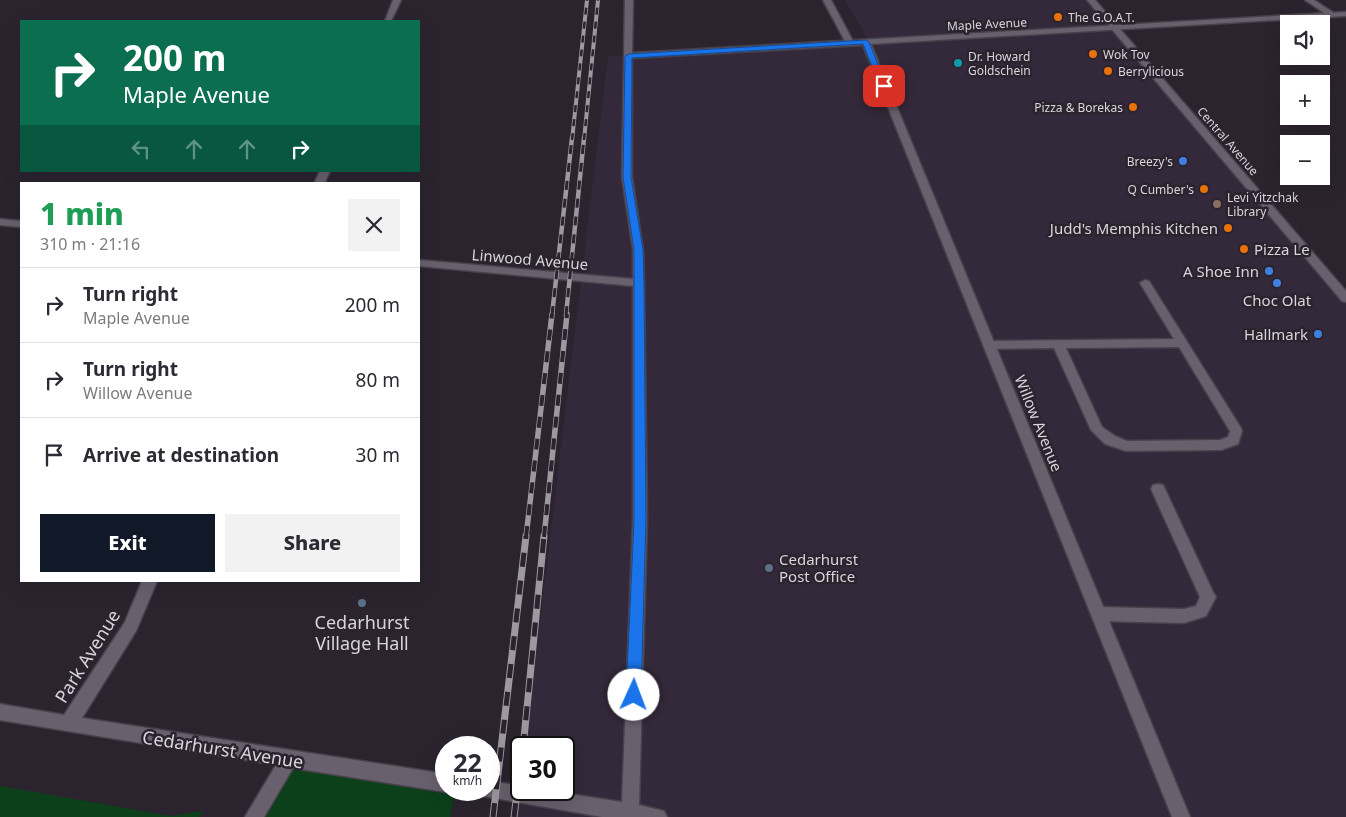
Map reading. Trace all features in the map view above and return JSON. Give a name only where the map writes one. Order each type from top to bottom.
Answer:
[{"type":"street","points":[[388,20],[397,0]]},
{"type":"street","points":[[629,0],[627,177],[638,250],[640,520],[630,815]]},
{"type":"street","points":[[826,0],[850,43]]},
{"type":"street","name":"Central Avenue","points":[[1091,0],[1346,298]]},
{"type":"street","points":[[1309,0],[1333,15]]},
{"type":"street","name":"Maple Avenue","points":[[629,56],[1346,14]]},
{"type":"street","name":"Willow Avenue","points":[[866,42],[1181,817]]},
{"type":"street","points":[[0,222],[20,224]]},
{"type":"street","name":"Linwood Avenue","points":[[420,263],[639,283]]},
{"type":"street","points":[[1058,344],[1097,430],[1110,440],[1126,446],[1221,445],[1233,440],[1236,431],[1145,283]]},
{"type":"street","points":[[989,345],[1182,343]]},
{"type":"street","points":[[1099,614],[1184,616],[1201,610],[1208,597],[1158,489]]},
{"type":"street","name":"Park Avenue","points":[[68,724],[131,626],[150,582]]},
{"type":"street","name":"Cedarhurst Avenue","points":[[0,712],[435,782]]},
{"type":"street","points":[[254,817],[289,760]]},
{"type":"street","points":[[500,792],[630,815],[658,817]]},
{"type":"shaded area","points":[[845,0],[1089,0],[1346,302],[1346,817],[517,817],[519,801],[575,801],[575,736],[526,736],[608,56],[870,43]]},
{"type":"green space","points":[[283,765],[435,787],[435,801],[453,801],[450,817],[253,817]]},
{"type":"green space","points":[[0,786],[171,816],[203,811],[199,817],[0,817]]},
{"type":"railway","points":[[572,140],[587,0]]},
{"type":"railway","points":[[584,140],[598,0]]},
{"type":"railway","points":[[552,315],[572,138]]},
{"type":"railway","points":[[566,315],[584,138]]},
{"type":"railway","points":[[526,537],[552,314]]},
{"type":"railway","points":[[544,537],[567,314]]},
{"type":"railway","points":[[493,817],[526,536]]},
{"type":"railway","points":[[524,736],[544,536]]},
{"type":"railway","points":[[514,817],[516,801]]},
{"type":"place","name":"The G.O.A.T.","points":[[1058,17]]},
{"type":"place","name":"Wok Tov","points":[[1093,54]]},
{"type":"place","name":"Dr. Howard Goldschein","points":[[958,63]]},
{"type":"place","name":"Berrylicious","points":[[1108,71]]},
{"type":"place","name":"Pizza & Borekas","points":[[1133,107]]},
{"type":"place","name":"Breezy's","points":[[1183,161]]},
{"type":"place","name":"Q Cumber's","points":[[1204,189]]},
{"type":"place","name":"Levi Yitzchak Library","points":[[1217,204]]},
{"type":"place","name":"Judd's Memphis Kitchen","points":[[1228,228]]},
{"type":"place","name":"Pizza Le","points":[[1244,249]]},
{"type":"place","name":"A Shoe Inn","points":[[1269,271]]},
{"type":"place","name":"Choc Olat","points":[[1277,283]]},
{"type":"place","name":"Hallmark","points":[[1318,334]]},
{"type":"place","name":"Cedarhurst Post Office","points":[[769,568]]},
{"type":"place","name":"Cedarhurst Village Hall","points":[[362,603]]},
{"type":"route","points":[[634,695],[640,520],[639,283],[638,250],[627,177],[629,56],[866,42],[884,86]]}]
